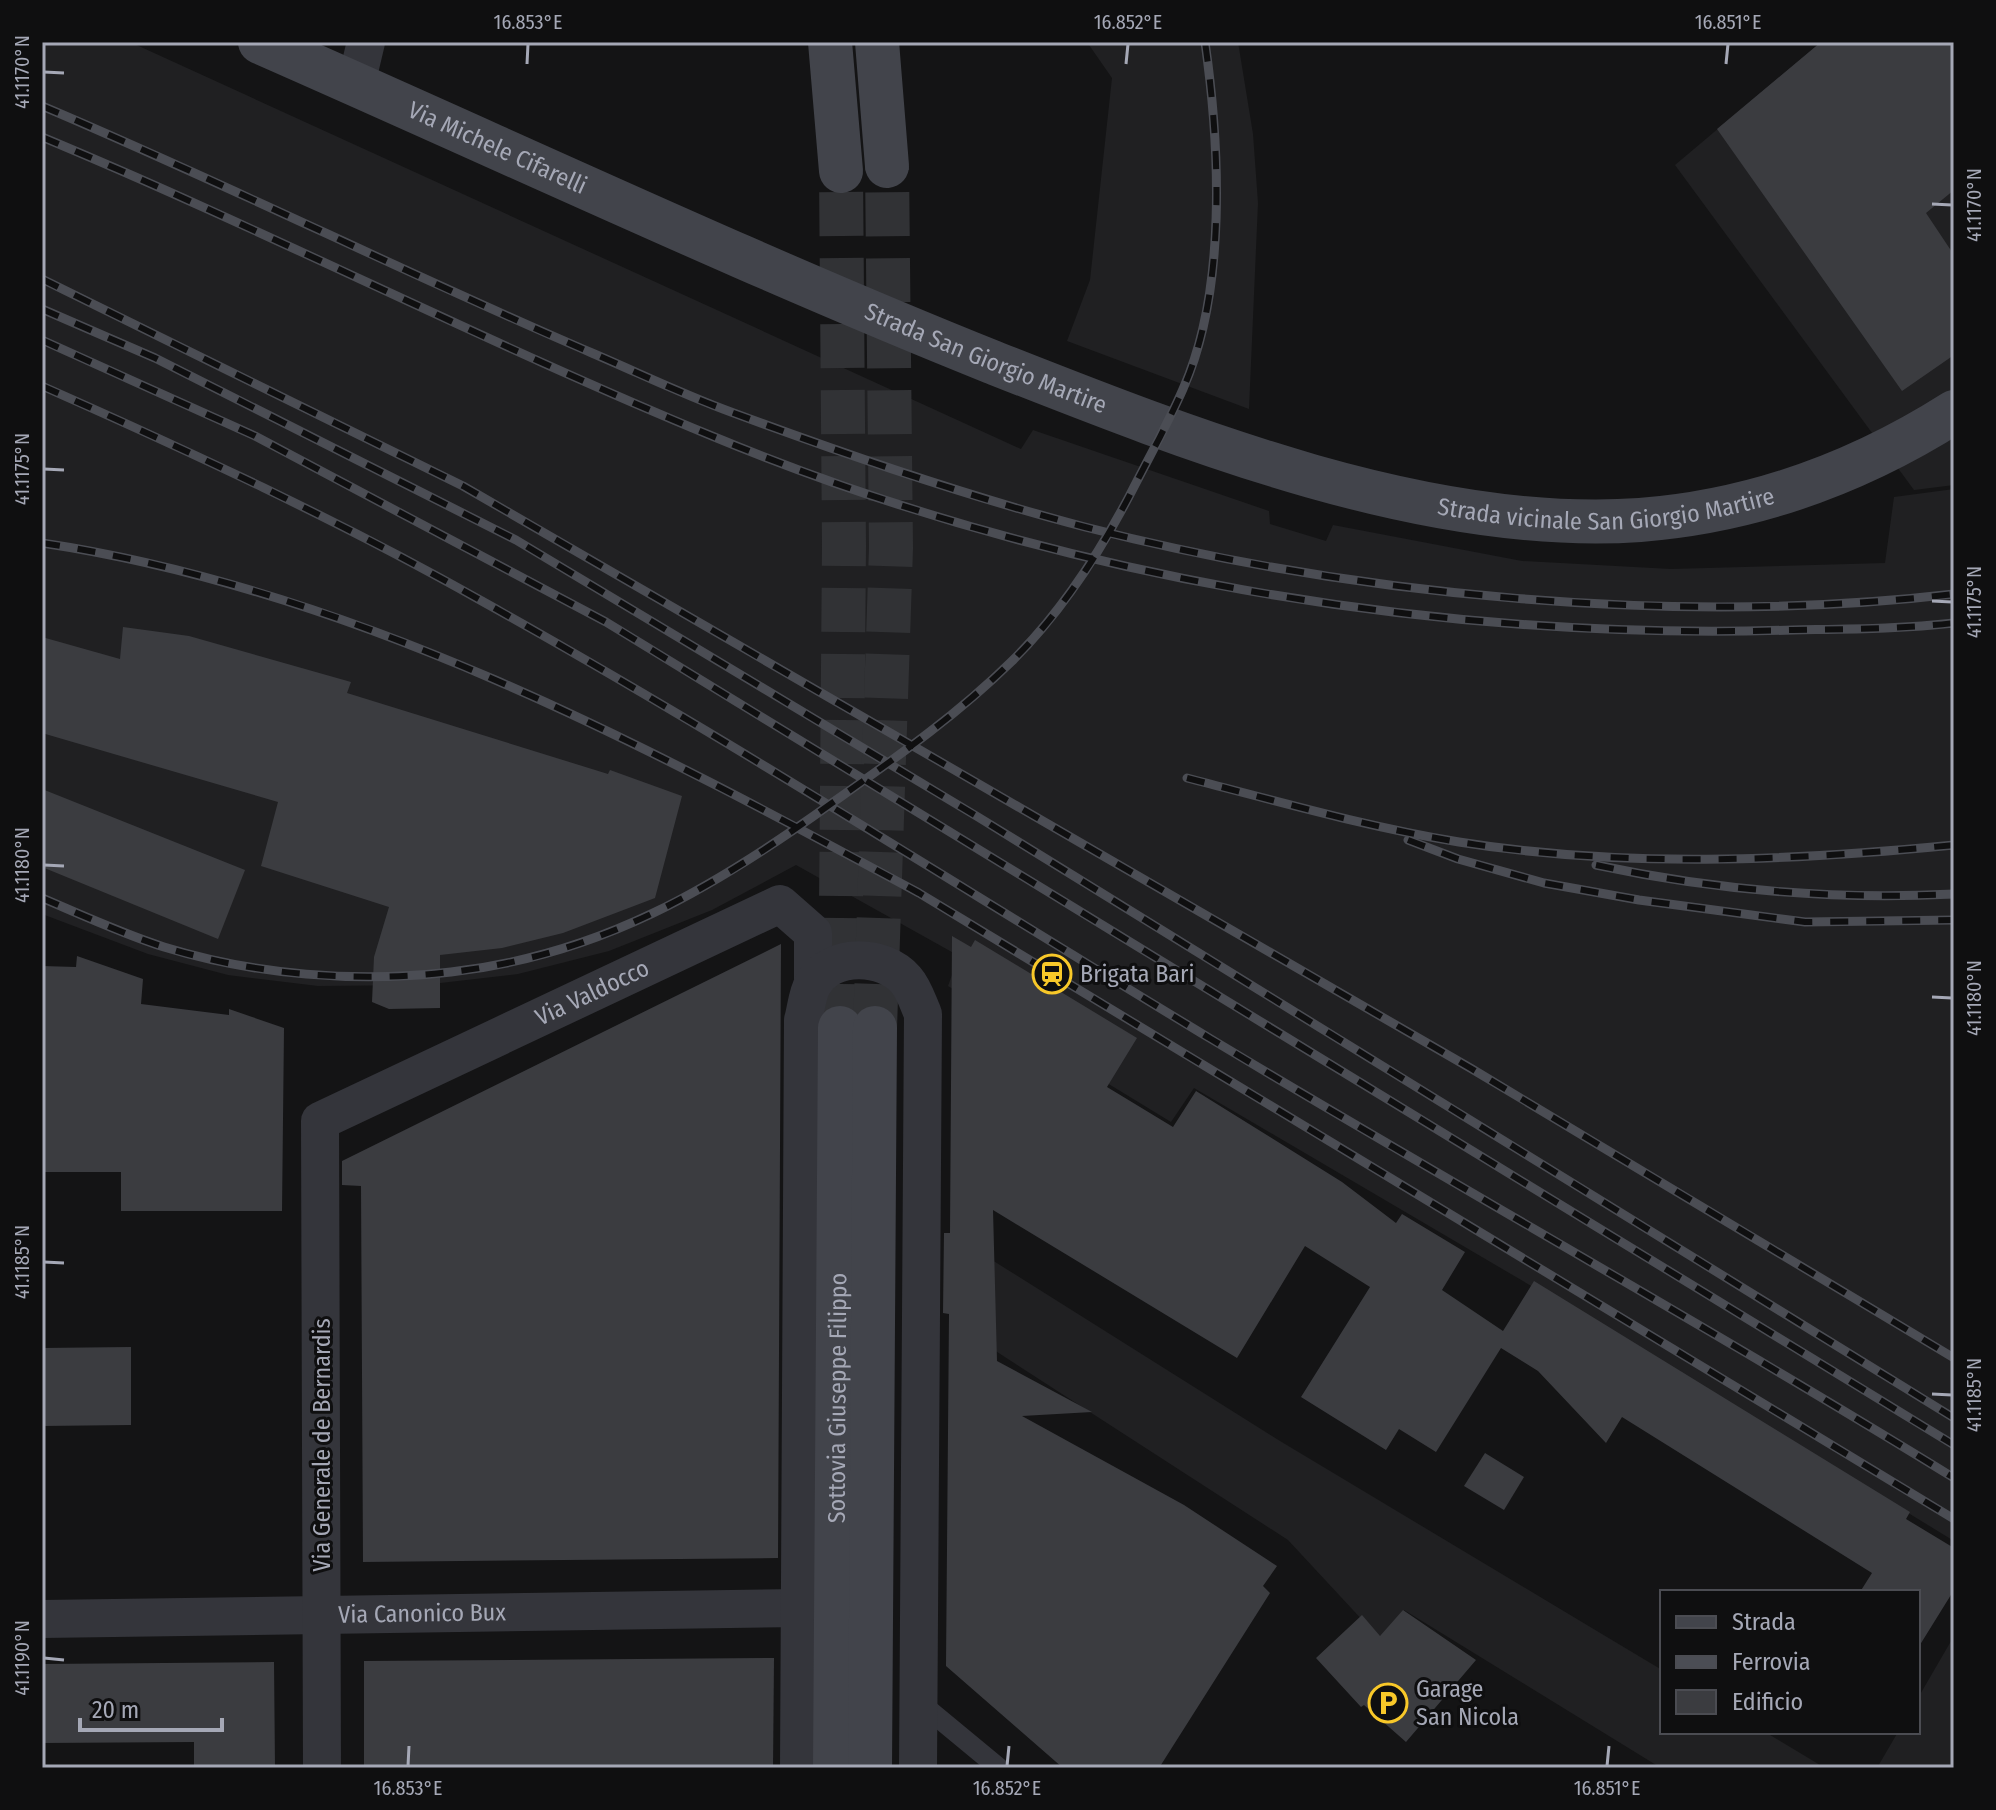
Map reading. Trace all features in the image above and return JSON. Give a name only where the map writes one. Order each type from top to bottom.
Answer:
[{"type":"main road","name":"Via Michele Cifarelli","points":[[260,42],[733,255]]},
{"type":"main road","points":[[830,42],[841,171]]},
{"type":"main road","points":[[877,42],[887,166]]},
{"type":"main road","name":"Strada San Giorgio Martire","points":[[733,255],[1087,400],[1243,454]]},
{"type":"main road","name":"Strada vicinale San Giorgio Martire","points":[[1243,454],[1359,488],[1465,509],[1551,519],[1639,520],[1740,506],[1820,483],[1898,447],[1954,412]]},
{"type":"main road","name":"Sottovia Giuseppe Filippo","points":[[835,1768],[858,1028],[870,1768]]},
{"type":"street","points":[[356,84],[366,42]]},
{"type":"street","name":"Via Valdocco","points":[[320,1121],[780,904],[813,933],[813,983]]},
{"type":"street","points":[[799,1768],[803,1020],[813,983],[834,966],[860,959],[889,965],[908,981],[923,1014],[918,1768]]},
{"type":"street","name":"Via Generale de Bernardis","points":[[320,1121],[322,1768]]},
{"type":"street","name":"Via Canonico Bux","points":[[42,1619],[800,1608]]},
{"type":"lane","points":[[918,1701],[999,1768]]},
{"type":"shaded area","points":[[42,42],[130,42],[1021,449],[1033,430],[1269,511],[1270,524],[1326,541],[1333,525],[1522,561],[1671,569],[1885,563],[1894,497],[1954,489],[1954,1541],[1683,1375],[1194,1088],[1171,1122],[948,986],[959,956],[796,865],[712,910],[609,951],[518,974],[423,985],[318,986],[228,975],[148,954],[42,914]]},
{"type":"shaded area","points":[[1087,42],[1238,42],[1253,134],[1258,203],[1249,409],[1067,341],[1090,280],[1112,78]]},
{"type":"shaded area","points":[[1821,42],[1954,42],[1954,485],[1914,490],[1675,165]]},
{"type":"shaded area","points":[[992,1260],[1280,1441],[1660,1669],[1660,1734],[1768,1734],[1825,1768],[1661,1768],[1404,1610],[1379,1638],[1288,1540],[991,1348]]},
{"type":"shaded area","points":[[1954,1636],[1954,1768],[1877,1768],[1897,1734],[1920,1734],[1920,1695]]},
{"type":"building","points":[[1821,42],[1954,42],[1954,190],[1926,213],[1954,255],[1954,355],[1902,391],[1717,129]]},
{"type":"building","points":[[123,627],[189,636],[351,682],[347,693],[608,774],[610,770],[682,796],[655,898],[563,933],[502,948],[440,955],[440,1008],[389,1009],[372,1002],[374,957],[389,907],[261,866],[278,802],[42,733],[42,637],[120,659]]},
{"type":"building","points":[[42,789],[245,870],[218,939],[42,867]]},
{"type":"building","points":[[952,936],[971,947],[975,940],[1137,1038],[1107,1087],[1173,1127],[1196,1091],[1342,1182],[1396,1223],[1402,1214],[1465,1252],[1442,1290],[1503,1331],[1534,1281],[1910,1512],[1906,1519],[1954,1548],[1954,1590],[1920,1645],[1920,1590],[1861,1590],[1872,1573],[1622,1417],[1606,1443],[1538,1371],[1501,1348],[1436,1452],[1399,1429],[1386,1450],[1301,1397],[1370,1287],[1305,1246],[1237,1358],[993,1210],[997,1361],[1092,1412],[1022,1416],[1184,1505],[1277,1566],[1263,1586],[1270,1593],[1159,1768],[1063,1768],[946,1666],[949,1314],[943,1313],[944,1233],[950,1233]]},
{"type":"building","points":[[781,944],[778,1558],[363,1562],[361,1186],[342,1185],[342,1161]]},
{"type":"building","points":[[77,956],[143,979],[141,1004],[229,1015],[229,1009],[284,1028],[282,1211],[121,1211],[121,1172],[42,1172],[42,966],[76,967]]},
{"type":"building","points":[[131,1347],[131,1425],[42,1426],[42,1348]]},
{"type":"building","points":[[1485,1453],[1524,1477],[1504,1510],[1464,1486]]},
{"type":"building","points":[[1403,1610],[1476,1660],[1406,1742],[1364,1705],[1361,1707],[1316,1658],[1362,1615],[1380,1636]]},
{"type":"building","points":[[774,1658],[773,1768],[364,1768],[364,1661]]},
{"type":"building","points":[[274,1662],[275,1768],[194,1768],[194,1742],[42,1743],[42,1664]]},
{"type":"tunnel","points":[[875,1028],[891,548],[887,166]]},
{"type":"tunnel","points":[[840,1028],[844,546],[841,171]]},
{"type":"railway","points":[[42,898],[164,947],[270,970],[379,977],[451,972],[505,963],[557,951],[605,934],[698,890],[787,834],[901,753],[990,682],[1048,622],[1096,555],[1183,389],[1207,308],[1216,218],[1214,127],[1205,42]]},
{"type":"railway","points":[[42,106],[696,398],[907,474],[1085,527],[1295,571],[1405,587],[1517,598],[1629,605],[1740,607],[1848,603],[1954,594]]},
{"type":"railway","points":[[42,137],[712,436],[841,485],[972,527],[1106,562],[1242,590],[1380,610],[1518,624],[1656,631],[1854,629],[1954,623]]},
{"type":"railway","points":[[42,279],[463,486],[1472,1069],[1954,1358]]},
{"type":"railway","points":[[42,309],[155,358],[516,540],[978,817],[1954,1418]]},
{"type":"railway","points":[[42,340],[255,436],[606,622],[1954,1445]]},
{"type":"railway","points":[[42,386],[318,515],[573,652],[1211,1039],[1954,1478]]},
{"type":"railway","points":[[42,543],[159,565],[273,597],[385,635],[495,680],[710,782],[919,893],[1954,1519]]},
{"type":"railway","points":[[1187,778],[1425,836],[1582,856],[1768,858],[1954,845]]},
{"type":"railway","points":[[1408,840],[1458,859],[1544,883],[1639,900],[1805,922],[1954,920]]},
{"type":"railway","points":[[1596,865],[1685,881],[1774,891],[1864,896],[1954,894]]},
{"type":"place","name":"Brigata Bari","points":[[1052,974]]},
{"type":"place","name":"Garage San Nicola","points":[[1388,1703]]}]
